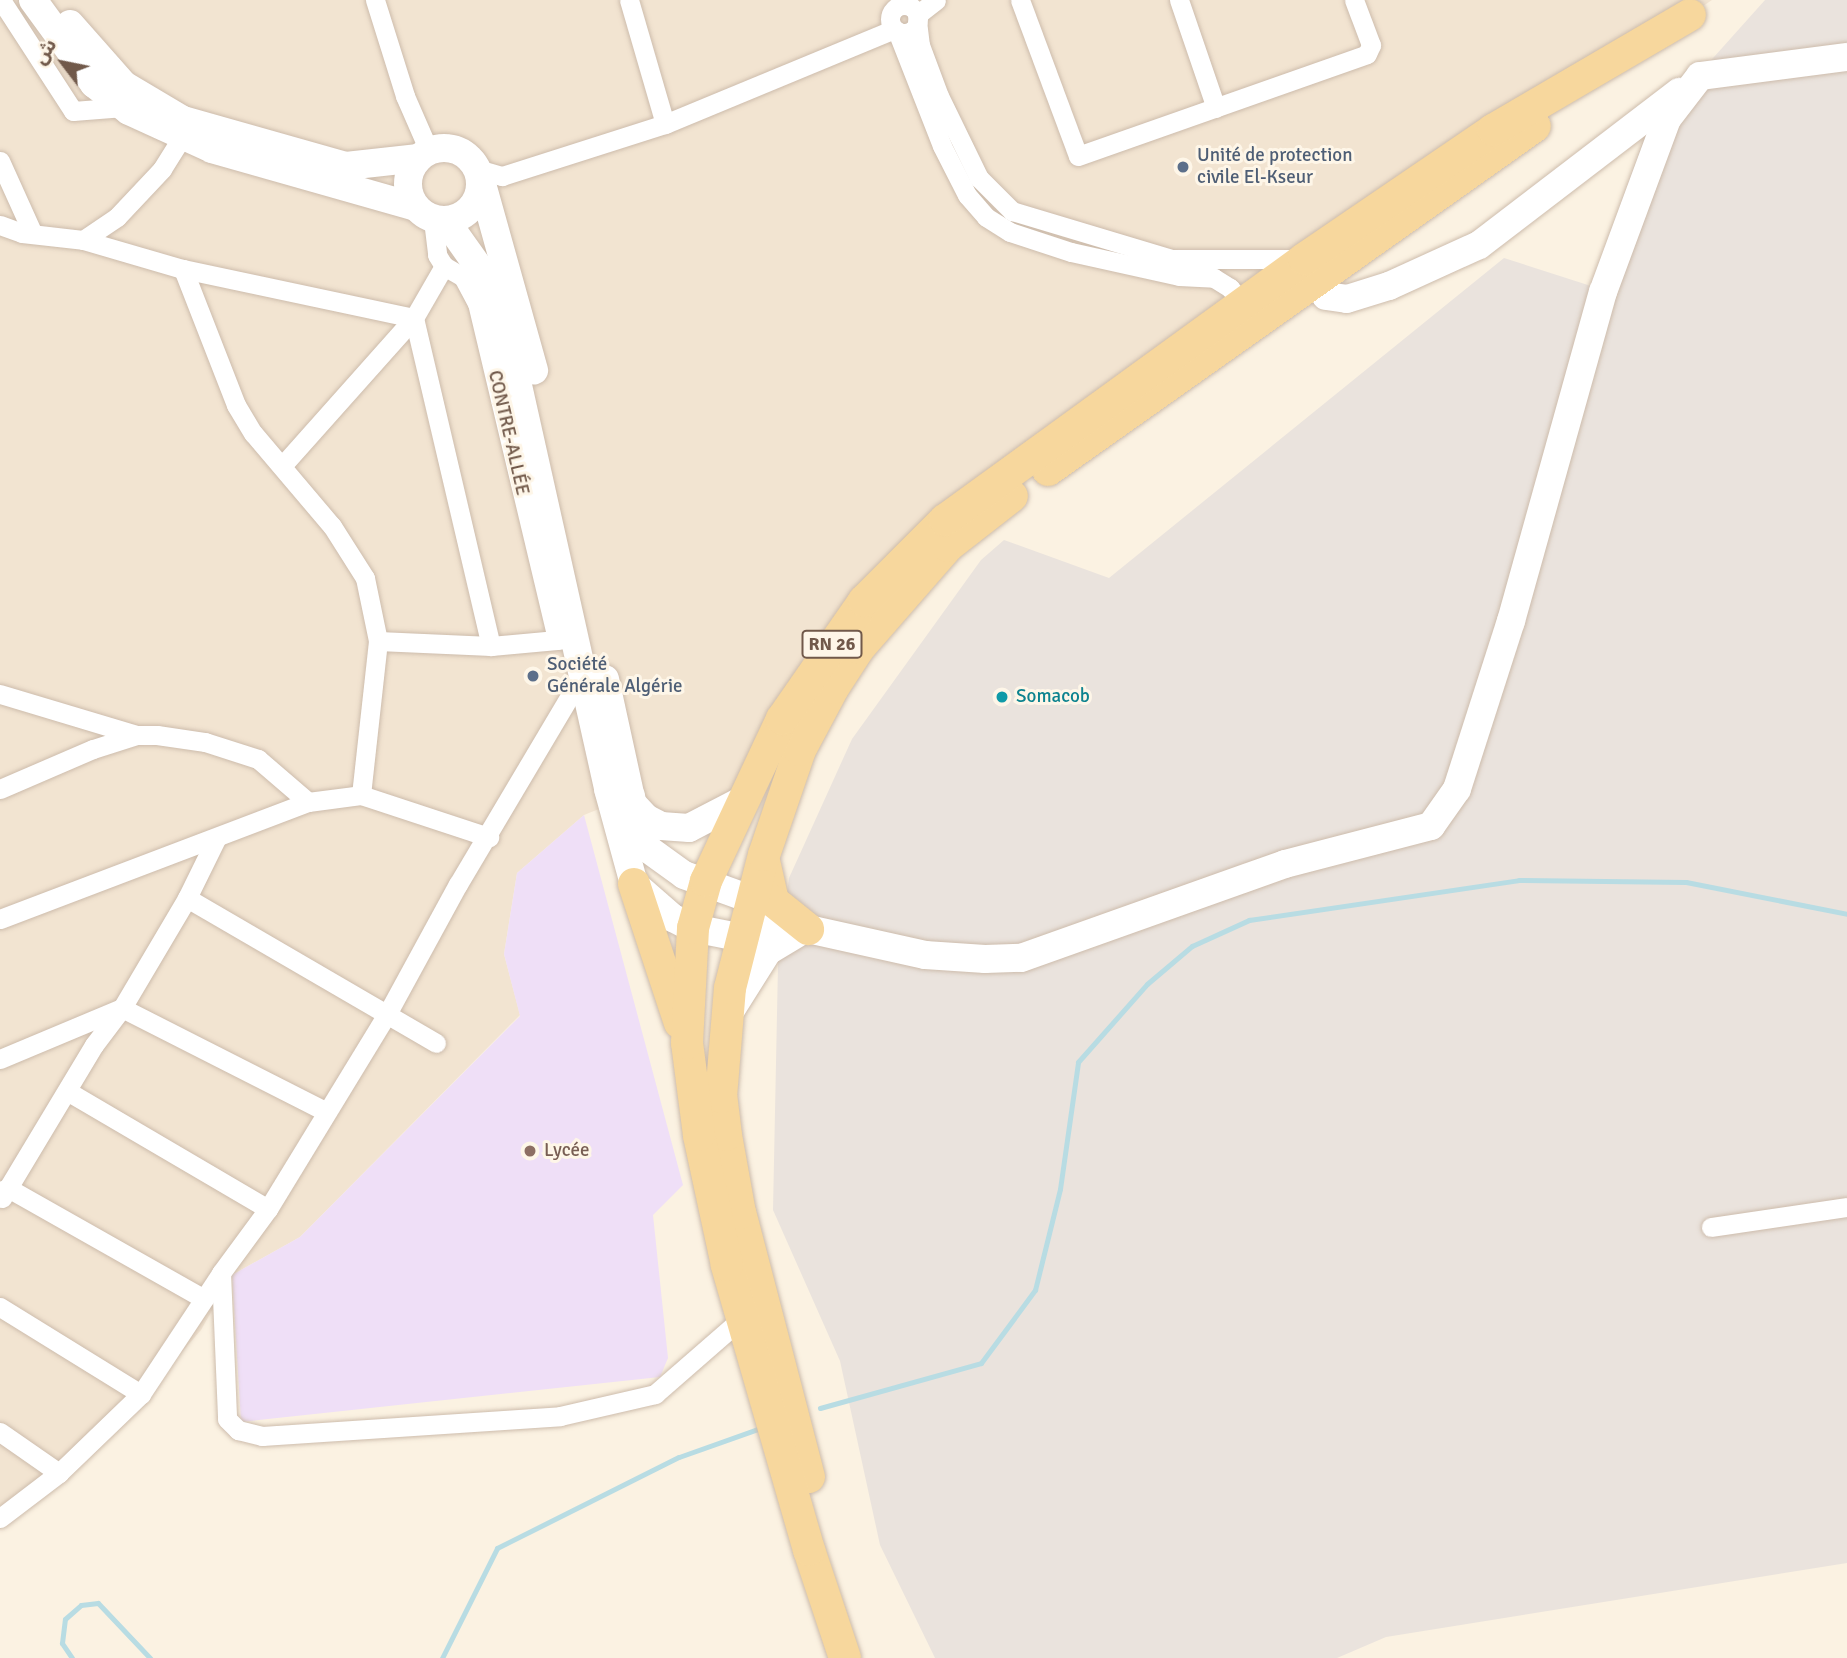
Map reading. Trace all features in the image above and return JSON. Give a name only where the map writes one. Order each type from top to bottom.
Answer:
[{"type":"main road","points":[[33,0],[94,84],[124,107],[181,138],[432,216],[474,206],[479,194],[478,171]]},
{"type":"main road","points":[[54,0],[124,85],[183,120],[346,166],[451,148],[463,153],[478,171],[491,203],[553,444],[638,834],[648,849],[684,875],[753,900],[808,929],[925,955],[1021,958],[1285,864],[1431,826],[1457,789],[1507,634],[1603,292],[1651,153],[1690,84]]},
{"type":"main road","name":"RN 26","points":[[867,1658],[818,1508],[740,1213],[721,1097],[727,1016],[743,938],[764,855],[800,750],[833,688],[859,648],[948,546],[1313,269],[1701,7]]},
{"type":"main road","points":[[1313,269],[1326,296],[1347,299],[1389,286],[1479,245],[1690,84],[1713,74],[1847,57]]},
{"type":"main road","points":[[424,154],[407,183],[485,276],[511,354],[567,639],[584,671],[608,789],[634,884],[687,1043]]},
{"type":"main road","name":"RN 26","points":[[845,1658],[741,1319],[710,1196],[687,1043],[694,928],[706,881],[740,802],[782,719],[864,601],[918,545],[945,520],[1244,305],[1313,269]]},
{"type":"main road","points":[[631,796],[646,818],[673,829],[689,828],[740,802]]},
{"type":"main road","points":[[764,855],[767,888],[773,901],[808,929]]},
{"type":"main road","points":[[634,884],[673,918],[694,928],[743,938],[808,929]]},
{"type":"main road","points":[[727,1016],[768,951],[808,929]]},
{"type":"street","points":[[1,0],[72,111],[124,107]]},
{"type":"street","points":[[375,0],[424,154]]},
{"type":"street","points":[[629,0],[665,124]]},
{"type":"street","points":[[478,171],[502,176],[665,124],[900,14],[936,0]]},
{"type":"street","points":[[1020,0],[1078,156],[1367,54],[1371,45],[1354,0]]},
{"type":"street","points":[[1179,0],[1216,108]]},
{"type":"street","points":[[900,14],[920,45],[939,96],[979,178],[1012,211],[1172,259],[1313,269]]},
{"type":"street","points":[[900,14],[942,146],[967,195],[986,217],[1010,232],[1071,252],[1178,276],[1214,278],[1230,288],[1244,305]]},
{"type":"street","points":[[83,240],[117,217],[162,169],[181,138]]},
{"type":"street","points":[[0,160],[33,234]]},
{"type":"street","points":[[282,466],[414,318],[444,266],[437,255],[432,216]]},
{"type":"street","points":[[0,225],[33,234],[83,240],[183,269],[414,318]]},
{"type":"street","name":"CONTRE-ALLÉE","points":[[444,266],[463,277],[477,303],[567,639]]},
{"type":"street","points":[[183,269],[236,405],[332,526],[365,578],[378,641],[361,795]]},
{"type":"street","points":[[414,318],[491,646]]},
{"type":"street","points":[[378,641],[491,646],[567,639]]},
{"type":"street","points":[[0,1518],[59,1472],[141,1394],[221,1273],[268,1209],[325,1111],[387,1014],[458,884],[489,836],[584,671]]},
{"type":"street","points":[[0,694],[137,735],[205,742],[258,759],[308,802]]},
{"type":"street","points":[[0,789],[137,735]]},
{"type":"street","points":[[0,919],[308,802],[361,795],[489,836]]},
{"type":"street","points":[[204,1299],[3,1194],[122,1008],[187,898],[216,839]]},
{"type":"street","points":[[187,898],[436,1043]]},
{"type":"street","points":[[0,1059],[122,1008],[325,1111]]},
{"type":"street","points":[[68,1091],[268,1209]]},
{"type":"street","points":[[1711,1227],[1847,1207]]},
{"type":"street","points":[[221,1273],[227,1419],[238,1430],[262,1436],[529,1420],[655,1394],[741,1319]]},
{"type":"street","points":[[0,1307],[141,1394]]},
{"type":"street","points":[[0,1432],[59,1472]]},
{"type":"shaded area","points":[[0,0],[1712,0],[978,493],[739,802],[689,828],[631,796],[584,815],[517,873],[504,954],[520,1015],[300,1237],[232,1275],[201,1330],[127,1415],[0,1529]]},
{"type":"shaded area","points":[[1765,0],[1847,0],[1847,1563],[1386,1637],[1337,1658],[935,1658],[880,1545],[840,1361],[773,1210],[778,965],[789,878],[852,739],[981,560],[1004,540],[1109,578],[1504,258],[1591,286],[1646,133]]},
{"type":"shaded area","name":"Lycée","points":[[584,815],[683,1185],[653,1215],[668,1358],[660,1377],[241,1422],[232,1275],[300,1237],[520,1016],[504,954],[517,873]]},
{"type":"waterway","points":[[820,1408],[981,1363],[1035,1290],[1060,1189],[1078,1062],[1147,984],[1192,946],[1249,920],[1519,880],[1686,882],[1847,914]]},
{"type":"waterway","points":[[442,1658],[497,1548],[679,1457],[761,1428]]},
{"type":"waterway","points":[[72,1658],[62,1643],[65,1619],[81,1605],[98,1603],[150,1658]]},
{"type":"place","name":"Unité de protection civile El-Kseur","points":[[1183,167]]},
{"type":"place","name":"Société Générale Algérie","points":[[533,676]]},
{"type":"place","name":"Somacob","points":[[1002,697]]},
{"type":"place","name":"Lycée","points":[[530,1151]]}]
